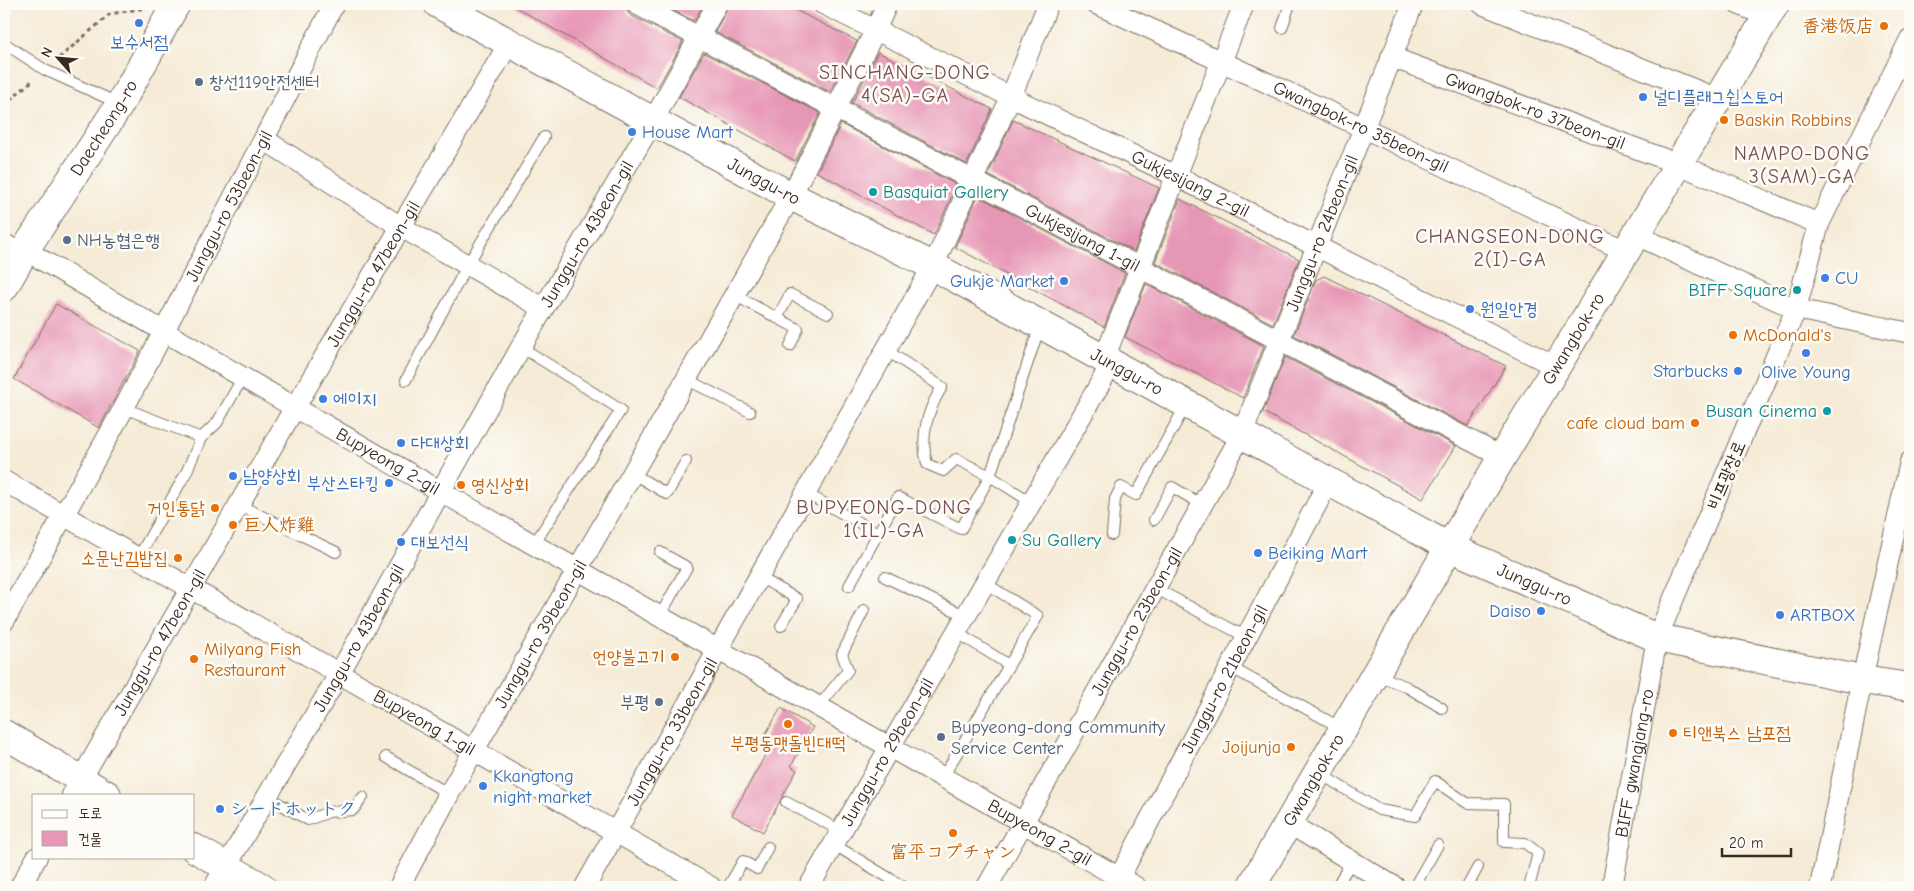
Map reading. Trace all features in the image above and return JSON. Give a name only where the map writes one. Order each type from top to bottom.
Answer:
[{"type":"main road","name":"Daecheong-ro","points":[[4,287],[14,244],[120,104],[176,4]]},
{"type":"main road","name":"Junggu-ro","points":[[438,4],[791,196],[933,266],[1041,324],[1449,547],[1657,638],[1862,680],[1910,687]]},
{"type":"main road","name":"Gwangbok-ro","points":[[1251,887],[1374,673],[1502,457],[1771,10]]},
{"type":"main road","points":[[4,734],[76,787],[103,794]]},
{"type":"main road","points":[[195,849],[220,878],[262,887]]},
{"type":"street","name":"Junggu-ro 53beon-gil","points":[[4,621],[124,408],[265,140],[334,4]]},
{"type":"street","name":"Gukjesijang 1-gil","points":[[636,4],[1502,457]]},
{"type":"street","name":"Junggu-ro 43beon-gil","points":[[220,878],[266,796],[339,674],[543,308],[653,121],[717,4]]},
{"type":"street","name":"Gukjesijang 2-gil","points":[[823,4],[1011,98],[1176,176],[1557,366]]},
{"type":"street","name":"Junggu-ro 39beon-gil","points":[[399,887],[473,751],[791,196],[887,4]]},
{"type":"street","name":"Junggu-ro 33beon-gil","points":[[585,887],[758,576],[807,494],[933,266],[1011,98],[1048,4]]},
{"type":"street","name":"Gwangbok-ro 35beon-gil","points":[[1096,4],[1221,60],[1363,129],[1631,243],[1796,309]]},
{"type":"street","name":"Junggu-ro 29beon-gil","points":[[809,887],[985,583],[1108,361],[1140,268],[1244,4]]},
{"type":"street","name":"Junggu-ro 24beon-gil","points":[[1242,434],[1412,4]]},
{"type":"street","points":[[1482,4],[1718,99]]},
{"type":"street","points":[[1738,4],[1771,10]]},
{"type":"street","name":"비프광장로","points":[[1657,638],[1796,309],[1819,224],[1910,39]]},
{"type":"street","name":"Junggu-ro 47beon-gil","points":[[76,787],[295,407],[509,43]]},
{"type":"street","name":"Gwangbok-ro 37beon-gil","points":[[1392,56],[1678,164],[1819,224]]},
{"type":"street","points":[[265,140],[401,226],[543,308]]},
{"type":"street","name":"Bupyeong 2-gil","points":[[14,244],[441,493],[578,568],[717,650],[1128,882]]},
{"type":"street","points":[[1796,309],[1910,333]]},
{"type":"street","name":"Junggu-ro 23beon-gil","points":[[987,887],[1242,434]]},
{"type":"street","points":[[1820,887],[1862,680],[1910,462]]},
{"type":"street","name":"Bupyeong 1-gil","points":[[4,481],[616,833],[685,881],[711,887]]},
{"type":"street","name":"Junggu-ro 21beon-gil","points":[[1128,882],[1230,667],[1329,481]]},
{"type":"street","name":"BIFF gwangjang-ro","points":[[1612,887],[1657,638]]},
{"type":"street","points":[[1288,823],[1395,887]]},
{"type":"street","points":[[20,887],[36,858]]},
{"type":"lane","points":[[1282,28],[1290,4]]},
{"type":"lane","points":[[4,43],[45,70],[120,104]]},
{"type":"lane","points":[[406,380],[468,264],[544,137]]},
{"type":"lane","points":[[777,318],[790,294],[828,313]]},
{"type":"lane","points":[[734,295],[798,329],[790,346]]},
{"type":"lane","points":[[849,586],[898,497],[961,529],[990,476],[1041,324]]},
{"type":"lane","points":[[521,347],[621,410],[534,544]]},
{"type":"lane","points":[[886,350],[942,387],[932,403],[926,426],[924,450],[927,464],[943,470],[956,459],[990,476],[1031,502]]},
{"type":"lane","points":[[138,558],[186,472],[201,438],[217,423],[242,377]]},
{"type":"lane","points":[[686,379],[750,412]]},
{"type":"lane","points":[[1112,535],[1115,499],[1121,487],[1136,495],[1187,404]]},
{"type":"lane","points":[[124,408],[201,438]]},
{"type":"lane","points":[[632,473],[667,494],[686,461]]},
{"type":"lane","points":[[1154,520],[1172,487],[1203,504]]},
{"type":"lane","points":[[807,494],[878,533]]},
{"type":"lane","points":[[239,505],[336,552]]},
{"type":"lane","points":[[660,552],[687,567],[660,616]]},
{"type":"lane","points":[[758,576],[797,599],[782,626]]},
{"type":"lane","points":[[885,577],[961,624],[1009,665]]},
{"type":"lane","points":[[943,777],[1038,616],[985,583]]},
{"type":"lane","points":[[1155,588],[1246,637]]},
{"type":"lane","points":[[819,706],[848,670],[842,654],[864,610]]},
{"type":"lane","points":[[1230,667],[1343,729]]},
{"type":"lane","points":[[1374,673],[1407,687],[1442,708]]},
{"type":"lane","points":[[386,757],[449,794]]},
{"type":"lane","points":[[1318,772],[1379,810],[1414,816],[1435,781],[1467,803],[1504,804],[1504,842],[1525,843],[1538,853],[1529,887]]},
{"type":"lane","points":[[266,796],[308,820],[329,812],[353,810],[363,797]]},
{"type":"lane","points":[[786,802],[904,887]]},
{"type":"lane","points":[[1414,887],[1438,845]]},
{"type":"lane","points":[[728,887],[743,861],[756,869],[768,846]]},
{"type":"lane","points":[[1336,887],[1352,861]]},
{"type":"lane","points":[[1467,887],[1478,867]]},
{"type":"path","points":[[4,105],[110,14],[176,4]]},
{"type":"building","points":[[510,4],[624,4],[630,15],[683,42],[657,88]]},
{"type":"building","points":[[661,4],[704,4],[694,21]]},
{"type":"building","points":[[729,4],[783,4],[857,41],[830,92],[715,32]]},
{"type":"building","points":[[878,52],[992,109],[967,164],[852,103]]},
{"type":"building","points":[[704,53],[820,113],[795,161],[679,97]]},
{"type":"building","points":[[1013,120],[1159,188],[1134,251],[988,175]]},
{"type":"building","points":[[841,124],[957,185],[934,235],[817,172]]},
{"type":"building","points":[[978,196],[1125,273],[1104,327],[955,247]]},
{"type":"building","points":[[1180,199],[1299,259],[1273,324],[1155,262]]},
{"type":"building","points":[[1324,276],[1506,366],[1468,426],[1294,335],[1316,280]]},
{"type":"building","points":[[1146,284],[1264,346],[1243,398],[1125,337]]},
{"type":"building","points":[[56,304],[140,351],[99,428],[14,379]]},
{"type":"building","points":[[1285,357],[1456,446],[1423,499],[1263,412]]},
{"type":"building","points":[[781,708],[813,727],[791,766],[797,770],[763,832],[732,815],[768,750],[759,745]]},
{"type":"place","name":"보수서점","points":[[139,23]]},
{"type":"place","name":"香港饭店","points":[[1884,26]]},
{"type":"place","name":"창선119안전센터","points":[[199,82]]},
{"type":"place","name":"널디플래그쉽스토어","points":[[1643,97]]},
{"type":"place","name":"Baskin Robbins","points":[[1724,120]]},
{"type":"place","name":"House Mart","points":[[632,132]]},
{"type":"place","name":"Basquiat Gallery","points":[[873,192]]},
{"type":"place","name":"NH농협은행","points":[[67,240]]},
{"type":"place","name":"CU","points":[[1825,278]]},
{"type":"place","name":"Gukje Market","points":[[1064,281]]},
{"type":"place","name":"BIFF Square","points":[[1797,290]]},
{"type":"place","name":"원일안경","points":[[1470,309]]},
{"type":"place","name":"McDonald's","points":[[1733,335]]},
{"type":"place","name":"Olive Young","points":[[1806,353]]},
{"type":"place","name":"Starbucks","points":[[1738,371]]},
{"type":"place","name":"에이지","points":[[323,399]]},
{"type":"place","name":"Busan Cinema","points":[[1827,411]]},
{"type":"place","name":"cafe cloud bam","points":[[1695,423]]},
{"type":"place","name":"다대상회","points":[[401,443]]},
{"type":"place","name":"남양상회","points":[[233,476]]},
{"type":"place","name":"부산스타킹","points":[[389,483]]},
{"type":"place","name":"영신상회","points":[[461,485]]},
{"type":"place","name":"거인통닭","points":[[215,508]]},
{"type":"place","name":"巨人炸雞","points":[[233,525]]},
{"type":"place","name":"Su Gallery","points":[[1012,540]]},
{"type":"place","name":"대보선식","points":[[401,542]]},
{"type":"place","name":"Beiking Mart","points":[[1258,553]]},
{"type":"place","name":"소문난김밥집","points":[[178,558]]},
{"type":"place","name":"Daiso","points":[[1541,611]]},
{"type":"place","name":"ARTBOX","points":[[1780,615]]},
{"type":"place","name":"언양불고기","points":[[675,657]]},
{"type":"place","name":"Milyang Fish Restaurant","points":[[194,659]]},
{"type":"place","name":"부평","points":[[659,702]]},
{"type":"place","name":"부평동맷돌빈대떡","points":[[788,724]]},
{"type":"place","name":"티앤북스 남포점","points":[[1673,733]]},
{"type":"place","name":"Bupyeong-dong Community Service Center","points":[[941,737]]},
{"type":"place","name":"Joijunja","points":[[1291,747]]},
{"type":"place","name":"Kkangtong night market","points":[[483,786]]},
{"type":"place","name":"シードホットク","points":[[220,809]]},
{"type":"place","name":"富平コプチャン","points":[[953,833]]},
{"type":"district","name":"SINCHANG-DONG 4(SA)-GA","points":[[905,84]]},
{"type":"district","name":"NAMPO-DONG 3(SAM)-GA","points":[[1802,164]]},
{"type":"district","name":"CHANGSEON-DONG 2(I)-GA","points":[[1510,248]]},
{"type":"district","name":"BUPYEONG-DONG 1(IL)-GA","points":[[884,518]]}]
